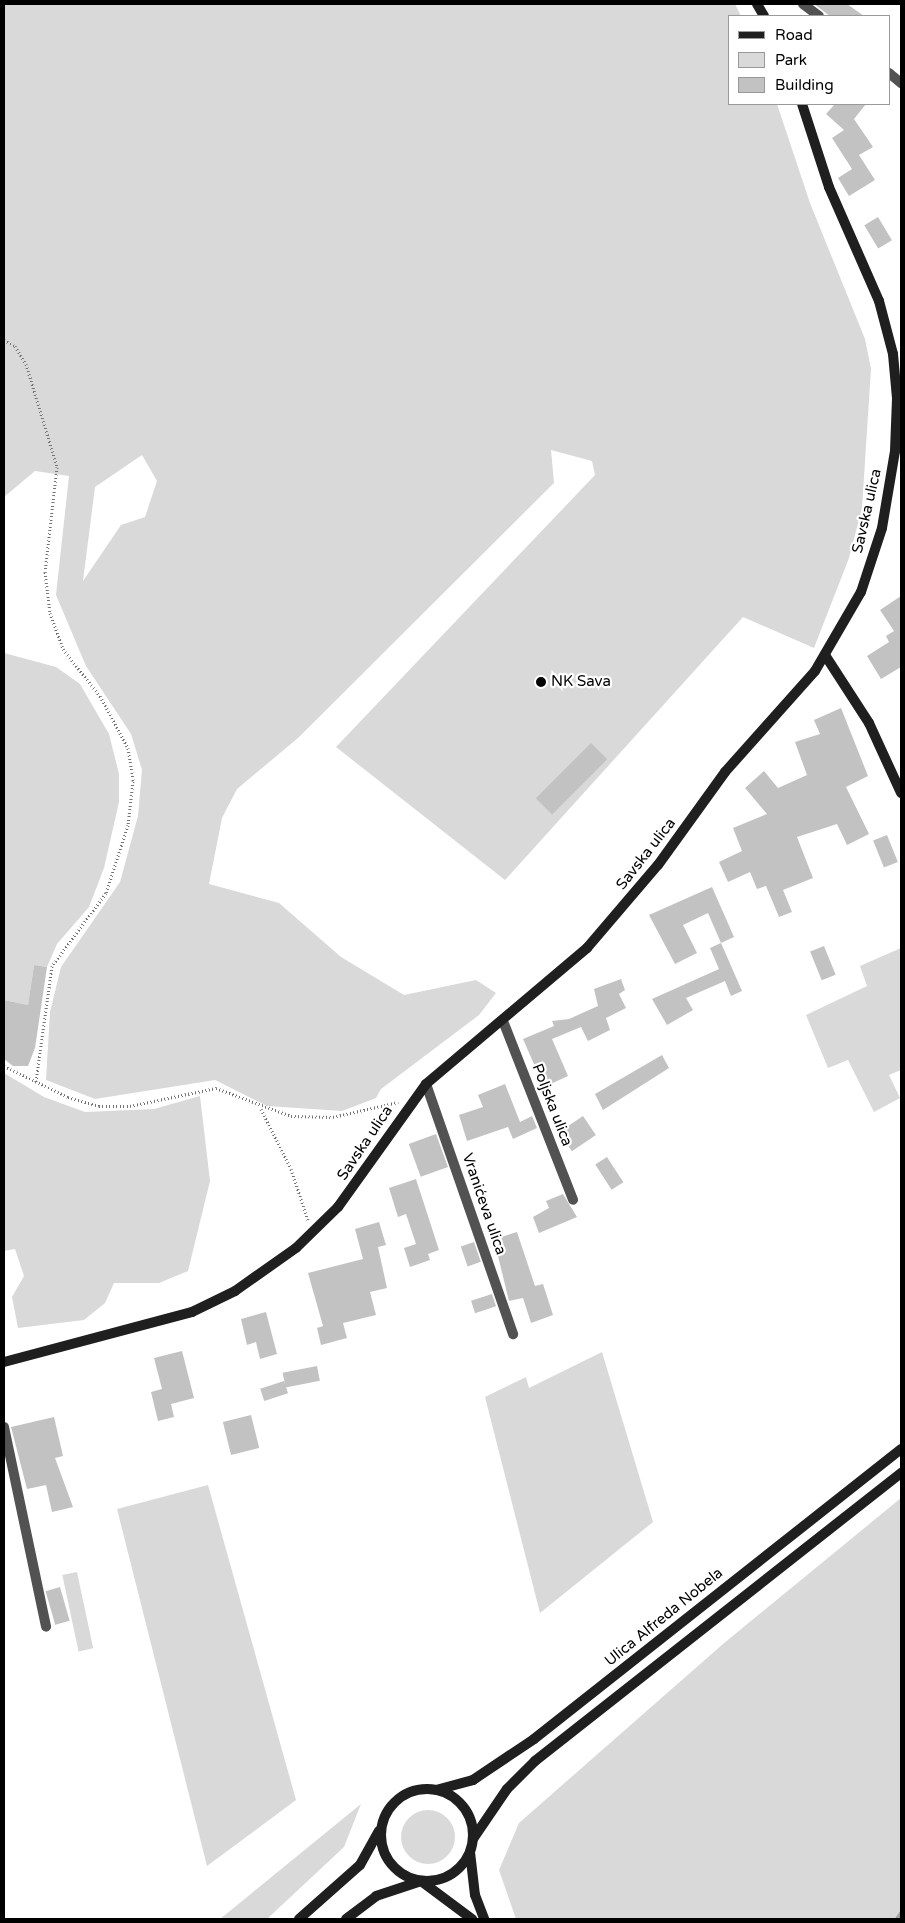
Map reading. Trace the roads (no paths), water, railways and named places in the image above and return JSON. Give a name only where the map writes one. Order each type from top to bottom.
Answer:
[{"type":"street","points":[[757,4],[763,15]]},
{"type":"street","points":[[802,4],[818,15]]},
{"type":"street","points":[[890,74],[901,83]]},
{"type":"street","name":"Savska ulica","points":[[4,1362],[192,1312],[251,1280],[312,1234],[356,1184],[413,1098],[426,1084],[557,976],[625,905],[725,772],[807,683],[825,655],[861,592],[882,528],[895,451],[897,398],[893,354],[879,301],[829,187],[802,105]]},
{"type":"street","points":[[825,655],[868,723],[901,792]]},
{"type":"street","name":"Poljska ulica","points":[[502,1020],[573,1200]]},
{"type":"street","name":"Vranićeva ulica","points":[[426,1084],[513,1334]]},
{"type":"street","points":[[4,1427],[46,1627]]},
{"type":"street","name":"Ulica Alfreda Nobela","points":[[436,1790],[473,1780],[534,1739],[901,1449]]},
{"type":"street","points":[[484,1919],[475,1895],[470,1852],[473,1839],[507,1789],[535,1761],[901,1473]]},
{"type":"street","points":[[299,1919],[360,1865],[384,1818],[399,1798],[410,1792],[436,1790],[464,1808],[473,1839]]},
{"type":"street","points":[[384,1818],[381,1832],[387,1859],[396,1870],[421,1881],[472,1919]]},
{"type":"street","points":[[346,1919],[376,1896],[421,1881],[450,1875],[470,1852]]},
{"type":"waterway","points":[[897,1919],[901,1913]]},
{"type":"place","name":"NK Sava","points":[[541,682]]}]
